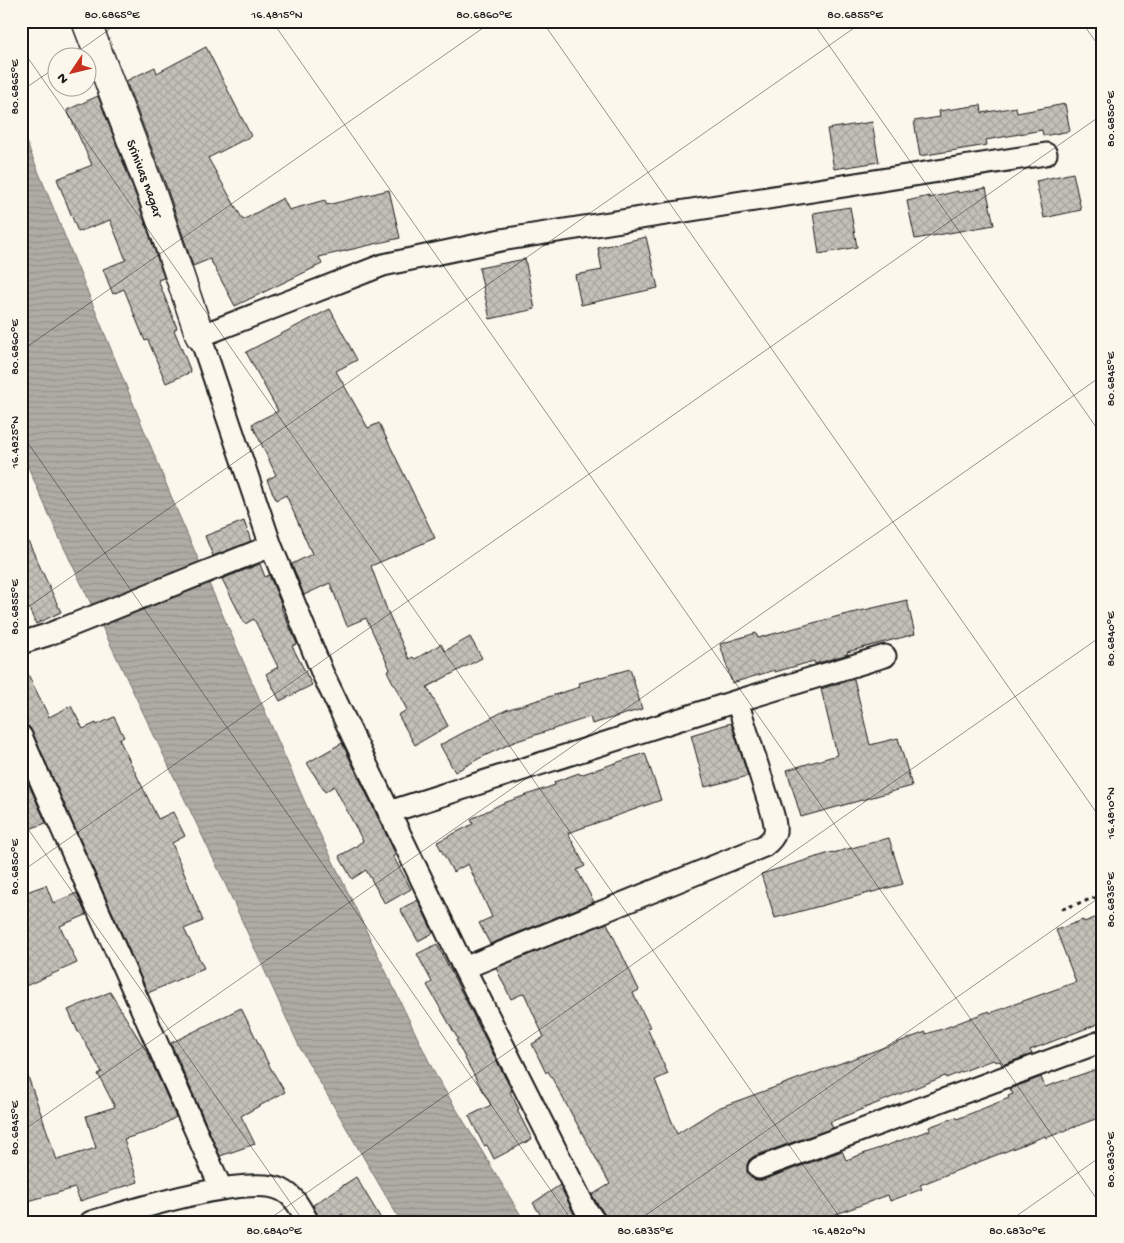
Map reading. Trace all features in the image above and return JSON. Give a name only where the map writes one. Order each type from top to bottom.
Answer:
[{"type":"street","name":"Srinivas nagar","points":[[86,21],[152,194],[200,336]]},
{"type":"street","points":[[595,1222],[585,1208],[464,968],[322,672],[271,546],[200,336],[392,263],[501,240],[1046,154]]},
{"type":"street","points":[[21,643],[47,635],[271,546]]},
{"type":"street","points":[[389,812],[885,656]]},
{"type":"street","points":[[464,968],[764,846],[773,839],[776,828],[774,815],[737,701]]},
{"type":"street","points":[[21,736],[205,1156],[221,1188]]},
{"type":"street","points":[[759,1168],[1103,1041]]},
{"type":"street","points":[[91,1222],[221,1188],[270,1186],[282,1190],[294,1198],[308,1222]]},
{"type":"path","points":[[1062,909],[1103,895]]},
{"type":"shaded area","points":[[21,129],[178,513],[307,807],[435,1074],[525,1222],[401,1222],[300,1048],[222,877],[58,535],[21,451]]},
{"type":"building","points":[[206,47],[251,136],[208,158],[243,220],[283,198],[289,210],[325,200],[327,205],[389,190],[400,238],[319,257],[322,264],[235,306],[210,259],[193,266],[167,188],[126,81],[155,67],[157,73]]},
{"type":"building","points":[[98,96],[137,199],[164,278],[158,280],[177,328],[174,330],[191,372],[166,383],[148,340],[145,341],[124,289],[113,294],[103,269],[126,260],[110,220],[78,232],[57,179],[92,165],[67,110],[94,98],[98,98]]},
{"type":"building","points":[[1065,104],[1070,131],[1043,136],[1042,130],[986,140],[987,145],[920,156],[914,121],[940,117],[939,111],[981,105],[982,113],[1016,107],[1017,113]]},
{"type":"building","points":[[872,122],[879,162],[834,169],[827,129]]},
{"type":"building","points":[[1073,173],[1081,210],[1044,218],[1036,181]]},
{"type":"building","points":[[986,188],[994,225],[915,239],[907,201],[958,191],[958,193]]},
{"type":"building","points":[[850,207],[857,247],[819,254],[813,213]]},
{"type":"building","points":[[646,237],[658,288],[581,305],[575,275],[602,270],[598,248]]},
{"type":"building","points":[[525,259],[535,309],[490,319],[479,268]]},
{"type":"building","points":[[330,309],[357,360],[336,371],[368,428],[379,423],[435,538],[371,566],[387,610],[409,659],[413,657],[415,659],[441,644],[445,651],[470,637],[482,658],[427,687],[448,726],[415,745],[398,715],[407,710],[387,671],[390,669],[366,618],[347,626],[330,583],[304,595],[292,564],[312,554],[286,495],[276,500],[267,480],[276,475],[252,424],[278,411],[246,352]]},
{"type":"building","points":[[244,521],[251,541],[213,556],[205,536]]},
{"type":"building","points":[[21,526],[61,612],[36,624],[21,592]]},
{"type":"building","points":[[260,564],[265,577],[269,575],[297,644],[292,646],[312,685],[280,701],[266,674],[278,667],[254,619],[245,624],[222,579]]},
{"type":"building","points":[[907,600],[915,634],[847,652],[848,654],[815,664],[814,661],[732,683],[720,644],[756,633],[758,638]]},
{"type":"building","points":[[21,660],[49,717],[71,706],[83,729],[114,717],[124,737],[119,739],[158,819],[173,812],[185,836],[172,843],[203,921],[184,929],[204,968],[148,993],[32,731],[28,726],[21,724]]},
{"type":"building","points":[[630,669],[642,709],[592,724],[590,717],[514,742],[455,772],[440,745],[506,710],[580,687],[579,683]]},
{"type":"building","points":[[854,679],[870,745],[898,738],[912,786],[801,817],[787,770],[837,755],[821,689]]},
{"type":"building","points":[[731,723],[748,776],[705,787],[691,735]]},
{"type":"building","points":[[342,743],[396,855],[393,856],[411,889],[385,904],[366,870],[352,879],[339,856],[363,841],[334,786],[325,792],[307,763]]},
{"type":"building","points":[[645,753],[661,800],[568,833],[585,866],[577,870],[594,902],[490,944],[479,923],[492,917],[468,864],[453,872],[437,842],[473,824],[471,819],[501,804],[555,785],[554,782],[579,773],[580,775]]},
{"type":"building","points":[[21,767],[46,823],[21,832]]},
{"type":"building","points":[[889,838],[903,884],[775,918],[761,874],[833,852]]},
{"type":"building","points":[[46,885],[53,903],[77,893],[86,915],[60,926],[77,963],[21,988],[21,894]]},
{"type":"building","points":[[418,900],[433,933],[418,941],[400,909]]},
{"type":"building","points":[[1103,915],[1103,1022],[1030,1050],[1032,1054],[1002,1065],[1000,1061],[987,1062],[946,1078],[945,1076],[830,1122],[833,1128],[754,1156],[749,1160],[747,1172],[751,1178],[763,1180],[842,1151],[846,1160],[930,1130],[929,1127],[956,1117],[957,1119],[1009,1098],[1008,1096],[1013,1094],[1010,1089],[1041,1077],[1045,1087],[1103,1067],[1103,1116],[1046,1138],[1045,1136],[920,1185],[922,1189],[890,1201],[888,1195],[815,1222],[607,1222],[605,1215],[592,1195],[610,1184],[548,1071],[546,1073],[532,1044],[544,1037],[524,993],[511,999],[496,968],[607,923],[639,990],[633,993],[650,1027],[647,1028],[668,1074],[655,1080],[677,1134],[718,1108],[926,1032],[926,1034],[945,1028],[989,1011],[990,1013],[1076,982],[1056,930]]},
{"type":"building","points":[[437,944],[512,1091],[510,1092],[519,1109],[517,1110],[532,1139],[494,1159],[487,1145],[484,1146],[469,1116],[491,1105],[456,1040],[458,1039],[427,985],[432,982],[417,954]]},
{"type":"building","points":[[110,992],[148,1054],[176,1117],[154,1130],[124,1139],[138,1182],[80,1201],[75,1188],[21,1203],[21,1068],[25,1068],[57,1160],[96,1148],[86,1116],[115,1107],[98,1074],[102,1072],[78,1032],[68,1010]]},
{"type":"building","points":[[241,1008],[270,1067],[285,1092],[241,1116],[255,1144],[220,1156],[171,1043]]},
{"type":"building","points":[[356,1177],[383,1222],[348,1222],[342,1214],[330,1222],[320,1222],[313,1205]]},
{"type":"building","points":[[560,1185],[579,1222],[545,1222],[533,1203]]}]
